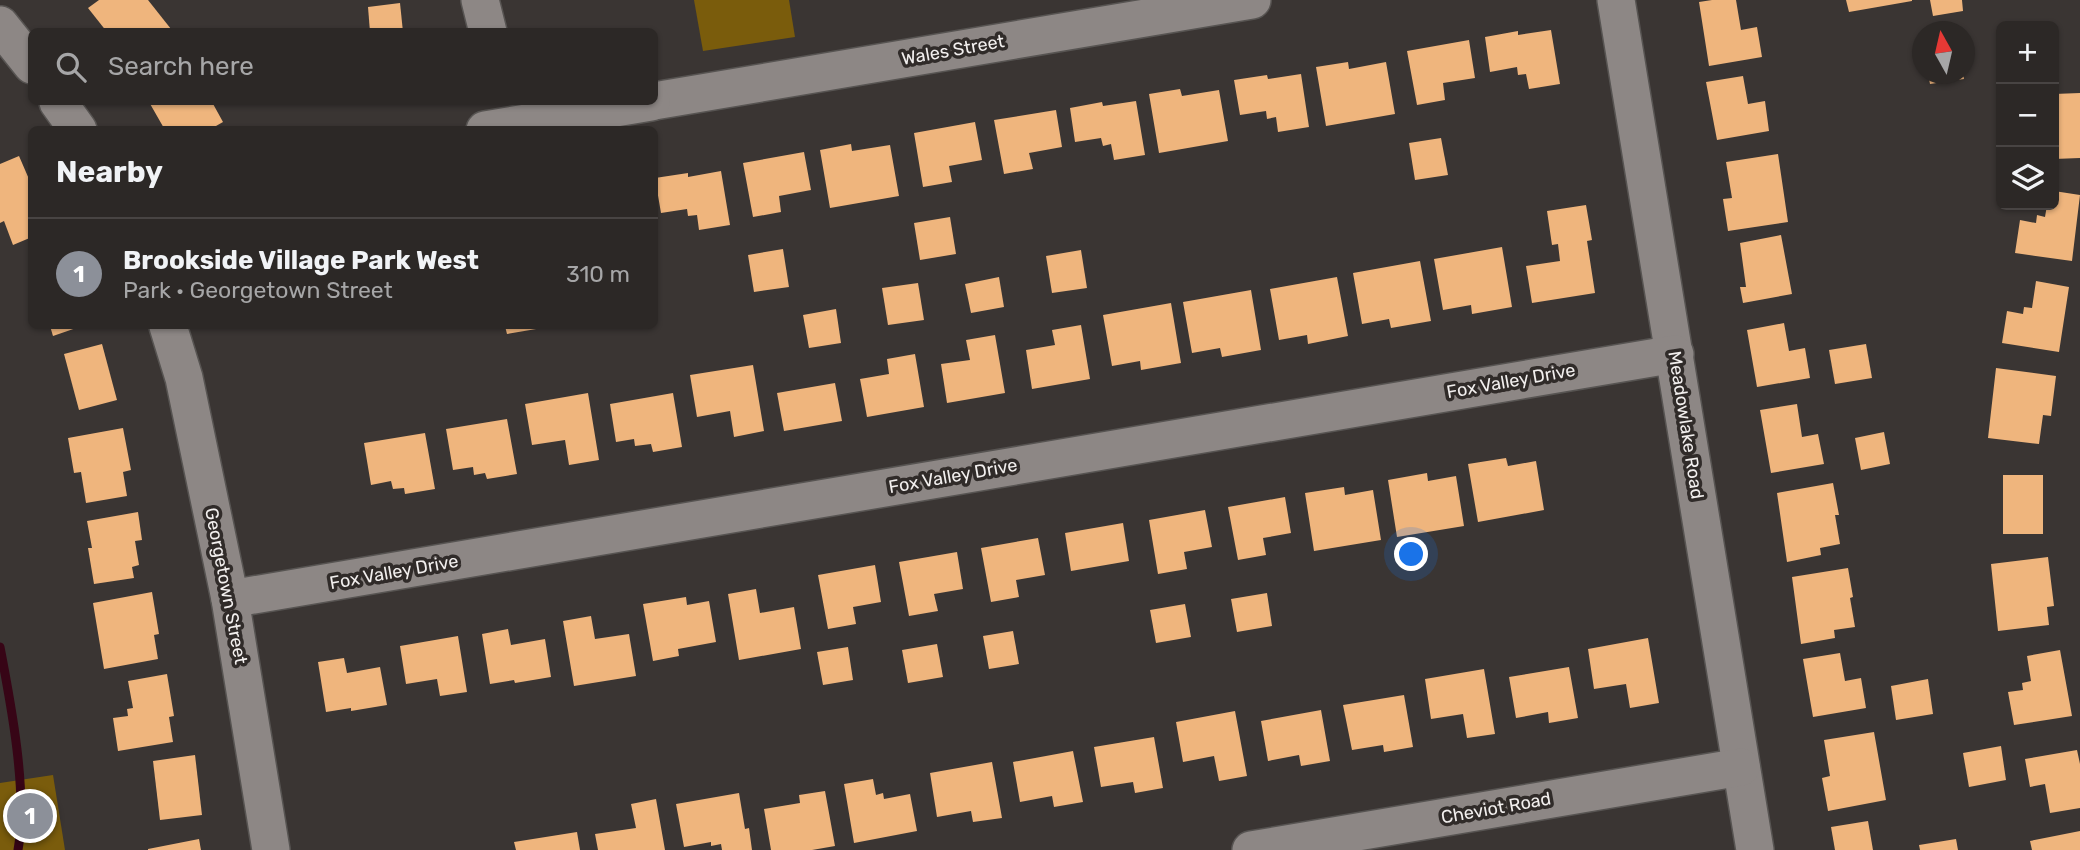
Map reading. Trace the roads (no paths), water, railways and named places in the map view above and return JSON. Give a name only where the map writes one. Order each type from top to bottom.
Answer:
[{"type":"street","points":[[480,0],[487,28]]},
{"type":"street","name":"Wales Street","points":[[658,100],[1252,0]]},
{"type":"street","name":"Meadowlake Road","points":[[1616,0],[1755,850]]},
{"type":"street","points":[[0,25],[28,60]]},
{"type":"street","points":[[60,105],[75,126]]},
{"type":"street","name":"Wales Street","points":[[497,119],[618,105]]},
{"type":"street","name":"Georgetown Street","points":[[169,329],[184,378],[230,599],[271,850]]},
{"type":"street","name":"Fox Valley Drive","points":[[230,599],[1675,354]]},
{"type":"street","name":"Cheviot Road","points":[[1251,850],[1741,767]]},
{"type":"waterway","points":[[0,647],[20,776],[21,827],[18,850]]},
{"type":"place","name":"Brookside Village Park West","points":[[30,816]]}]
